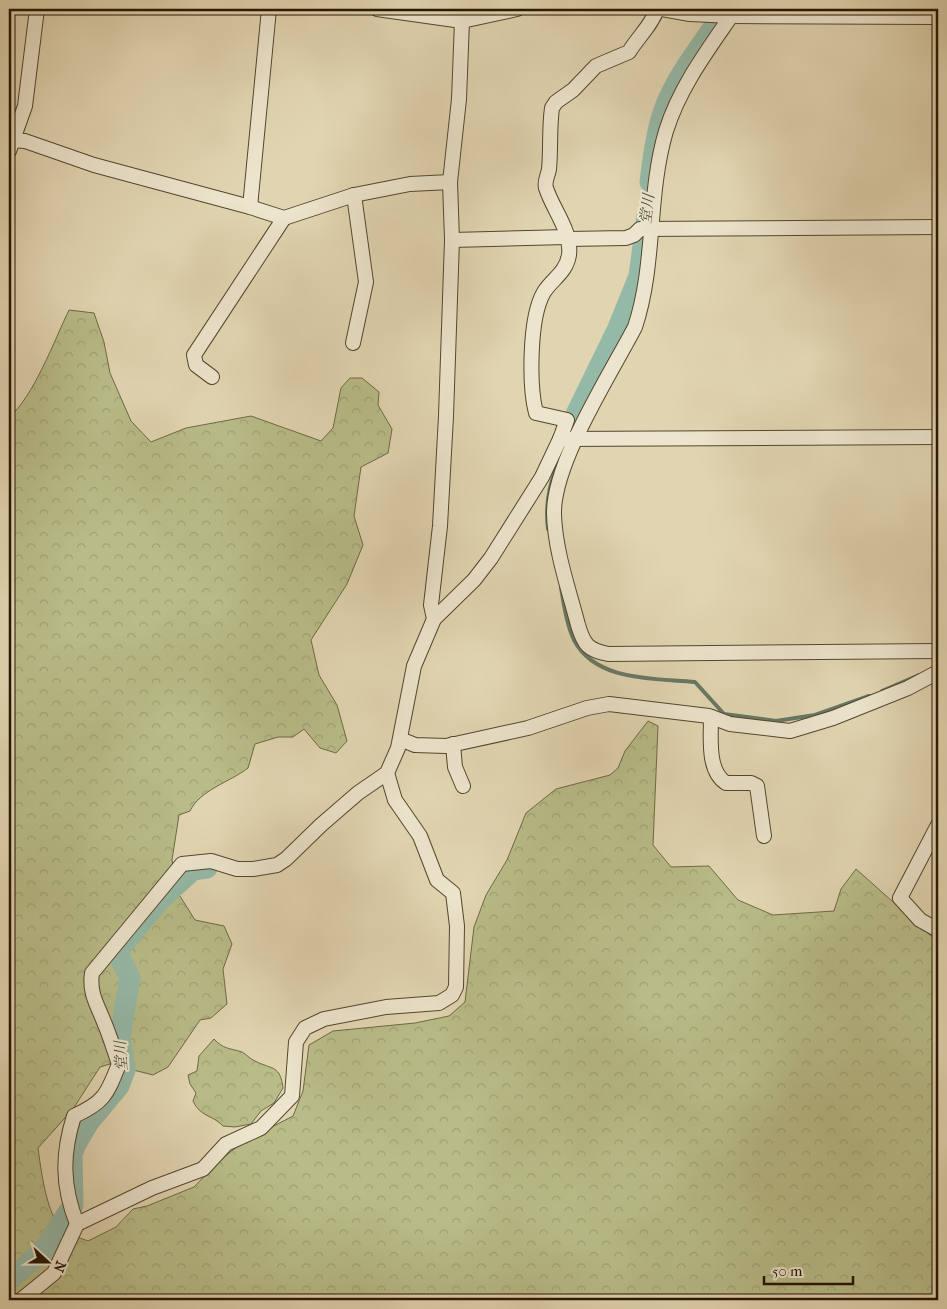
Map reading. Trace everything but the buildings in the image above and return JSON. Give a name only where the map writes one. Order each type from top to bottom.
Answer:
[{"type":"street","points":[[37,9],[25,106],[10,143],[250,207],[284,218],[354,195],[410,184],[450,182]]},
{"type":"street","points":[[250,207],[269,9]]},
{"type":"street","points":[[377,9],[469,16],[517,9]]},
{"type":"street","points":[[657,9],[654,18],[636,39],[629,52],[596,66],[573,90],[553,105],[549,170],[545,182],[567,238],[569,257],[563,272],[544,293],[540,302],[534,325],[532,383],[536,413],[567,420],[568,439],[558,482],[554,516],[582,640],[592,651],[608,654],[938,651]]},
{"type":"street","points":[[662,9],[712,14],[734,12],[938,17]]},
{"type":"street","points":[[77,1224],[65,1182],[69,1134],[74,1116],[91,1108],[107,1094],[119,1064],[104,1021],[94,1002],[90,987],[92,973],[182,864],[211,861],[237,869],[252,869],[276,865],[286,859],[320,825],[387,773],[400,739],[414,666],[434,619],[474,580],[491,558],[568,439],[635,327],[646,281],[647,230],[665,133],[674,106],[686,83],[734,12]]},
{"type":"street","points":[[434,619],[431,604],[440,526],[452,240],[450,182],[469,16]]},
{"type":"street","points":[[353,343],[366,282],[354,195]]},
{"type":"street","points":[[212,377],[196,365],[194,355],[284,218]]},
{"type":"street","points":[[452,240],[626,238],[647,230],[938,227]]},
{"type":"street","points":[[568,439],[938,437]]},
{"type":"street","points":[[400,739],[415,745],[453,744],[528,728],[587,708],[609,704],[711,717],[730,724],[790,731],[842,715],[908,688],[938,672]]},
{"type":"street","points":[[711,717],[713,757],[716,773],[726,784],[751,783],[757,786],[764,836]]},
{"type":"street","points":[[453,744],[455,767],[463,786]]},
{"type":"street","points":[[21,1300],[54,1273],[77,1224],[152,1188],[203,1169],[226,1144],[261,1128],[292,1096],[296,1042],[305,1028],[324,1019],[386,1007],[439,1003],[452,996],[456,987],[457,926],[453,892],[437,880],[420,836],[396,800],[387,773]]},
{"type":"street","points":[[938,825],[900,898],[920,920],[938,930]]},
{"type":"green space","points":[[69,310],[94,313],[104,342],[110,373],[131,421],[151,442],[186,428],[251,416],[321,441],[333,428],[341,388],[350,378],[362,378],[379,392],[378,405],[392,429],[388,453],[361,467],[354,516],[363,545],[347,584],[311,640],[319,675],[337,705],[347,741],[336,753],[320,748],[304,729],[293,737],[278,737],[255,744],[248,768],[201,797],[190,811],[179,815],[172,860],[178,893],[195,920],[224,926],[232,944],[223,969],[227,1004],[211,1018],[200,1020],[168,1067],[153,1075],[110,1064],[100,1067],[73,1109],[38,1148],[48,1203],[57,1223],[63,1230],[88,1241],[116,1227],[133,1209],[147,1206],[194,1187],[219,1161],[243,1142],[293,1116],[303,1091],[309,1045],[333,1031],[415,1023],[449,1016],[465,1002],[474,927],[486,895],[507,860],[526,813],[556,789],[610,775],[618,768],[625,751],[648,721],[658,726],[653,845],[671,867],[709,866],[738,900],[773,915],[834,911],[841,889],[856,869],[938,942],[938,1300],[9,1300],[9,417],[27,396],[35,382]]},
{"type":"green space","points":[[214,1039],[223,1046],[242,1052],[253,1060],[275,1069],[280,1075],[283,1088],[274,1103],[261,1111],[251,1124],[235,1127],[223,1126],[199,1110],[193,1101],[196,1093],[190,1084],[188,1075],[197,1071],[199,1056]]},
{"type":"waterway","name":"堂川","points":[[650,182],[664,110],[676,84],[726,9]]},
{"type":"waterway","name":"堂川","points":[[576,414],[618,328],[639,276],[647,215]]},
{"type":"waterway","name":"堂川","points":[[572,424],[576,414]]},
{"type":"waterway","points":[[548,529],[547,506],[550,486],[565,445]]},
{"type":"waterway","points":[[561,588],[571,634],[584,654],[596,664],[611,671],[627,675],[695,682],[724,714],[776,721],[815,715],[869,696]]},
{"type":"waterway","points":[[882,691],[919,675]]},
{"type":"waterway","name":"堂川","points":[[9,1280],[43,1251],[73,1205],[72,1154],[89,1122],[119,1086],[125,1070],[120,1037],[130,978],[117,952],[159,901],[193,870],[207,868]]}]
